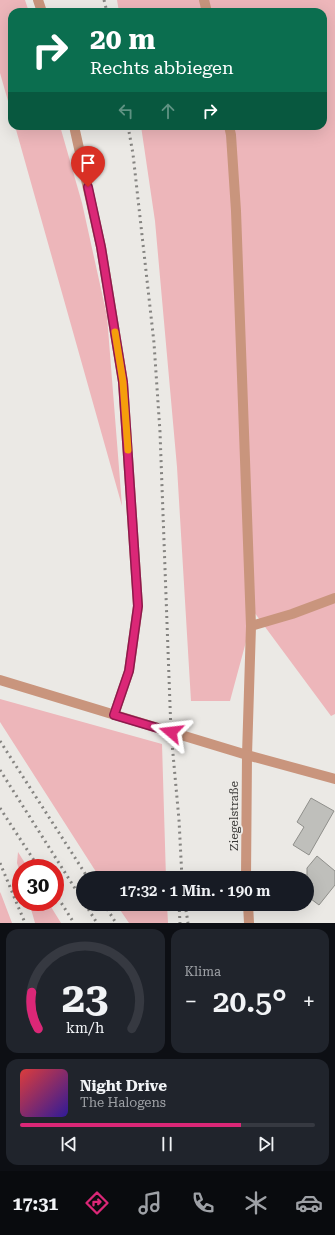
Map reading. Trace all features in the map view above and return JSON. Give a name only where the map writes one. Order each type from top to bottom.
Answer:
[{"type":"street","points":[[75,130],[101,247],[123,382],[138,606],[129,671],[114,715]]},
{"type":"street","name":"Ziegelstraße","points":[[230,130],[236,211],[250,626],[246,871]]},
{"type":"street","points":[[250,626],[292,614],[335,598]]},
{"type":"street","points":[[0,680],[247,755],[335,779]]},
{"type":"street","points":[[248,911],[249,923]]},
{"type":"shaded area","points":[[0,0],[25,0],[28,8],[8,8],[8,101],[0,73]]},
{"type":"shaded area","points":[[117,0],[335,0],[335,714],[331,716],[254,612],[230,701],[191,701],[177,467],[155,221],[142,130],[327,130],[327,8],[118,8]]},
{"type":"shaded area","points":[[16,130],[61,130],[82,203],[107,316],[122,506]]},
{"type":"shaded area","points":[[0,699],[162,744],[166,871],[96,871],[0,722]]},
{"type":"shaded area","points":[[18,852],[22,859],[17,859]]},
{"type":"shaded area","points":[[0,892],[1,894],[12,923],[0,923]]},
{"type":"shaded area","points":[[32,911],[54,911],[61,923],[35,923]]},
{"type":"shaded area","points":[[121,911],[167,911],[168,923],[129,923]]},
{"type":"building","points":[[311,798],[334,811],[309,855],[293,845],[304,827],[297,822]]},
{"type":"building","points":[[317,856],[335,871],[335,885],[319,905],[314,901],[314,871],[307,871],[307,868]]},
{"type":"railway","points":[[104,0],[106,8]]},
{"type":"railway","points":[[129,130],[133,154],[154,343],[160,432],[171,732],[179,820],[182,871]]},
{"type":"railway","points":[[0,741],[84,871]]},
{"type":"railway","points":[[0,770],[76,890]]},
{"type":"railway","points":[[0,808],[33,859]]},
{"type":"railway","points":[[0,863],[25,923]]},
{"type":"railway","points":[[64,907],[74,923]]},
{"type":"railway","points":[[89,911],[97,923]]},
{"type":"railway","points":[[108,911],[116,923]]},
{"type":"railway","points":[[179,911],[180,923]]},
{"type":"railway","points":[[186,911],[188,923]]},
{"type":"slow traffic","points":[[115,332],[123,382],[128,450]]},
{"type":"route","points":[[88,187],[101,247],[123,382],[138,606],[129,671],[114,715],[171,732]]}]
